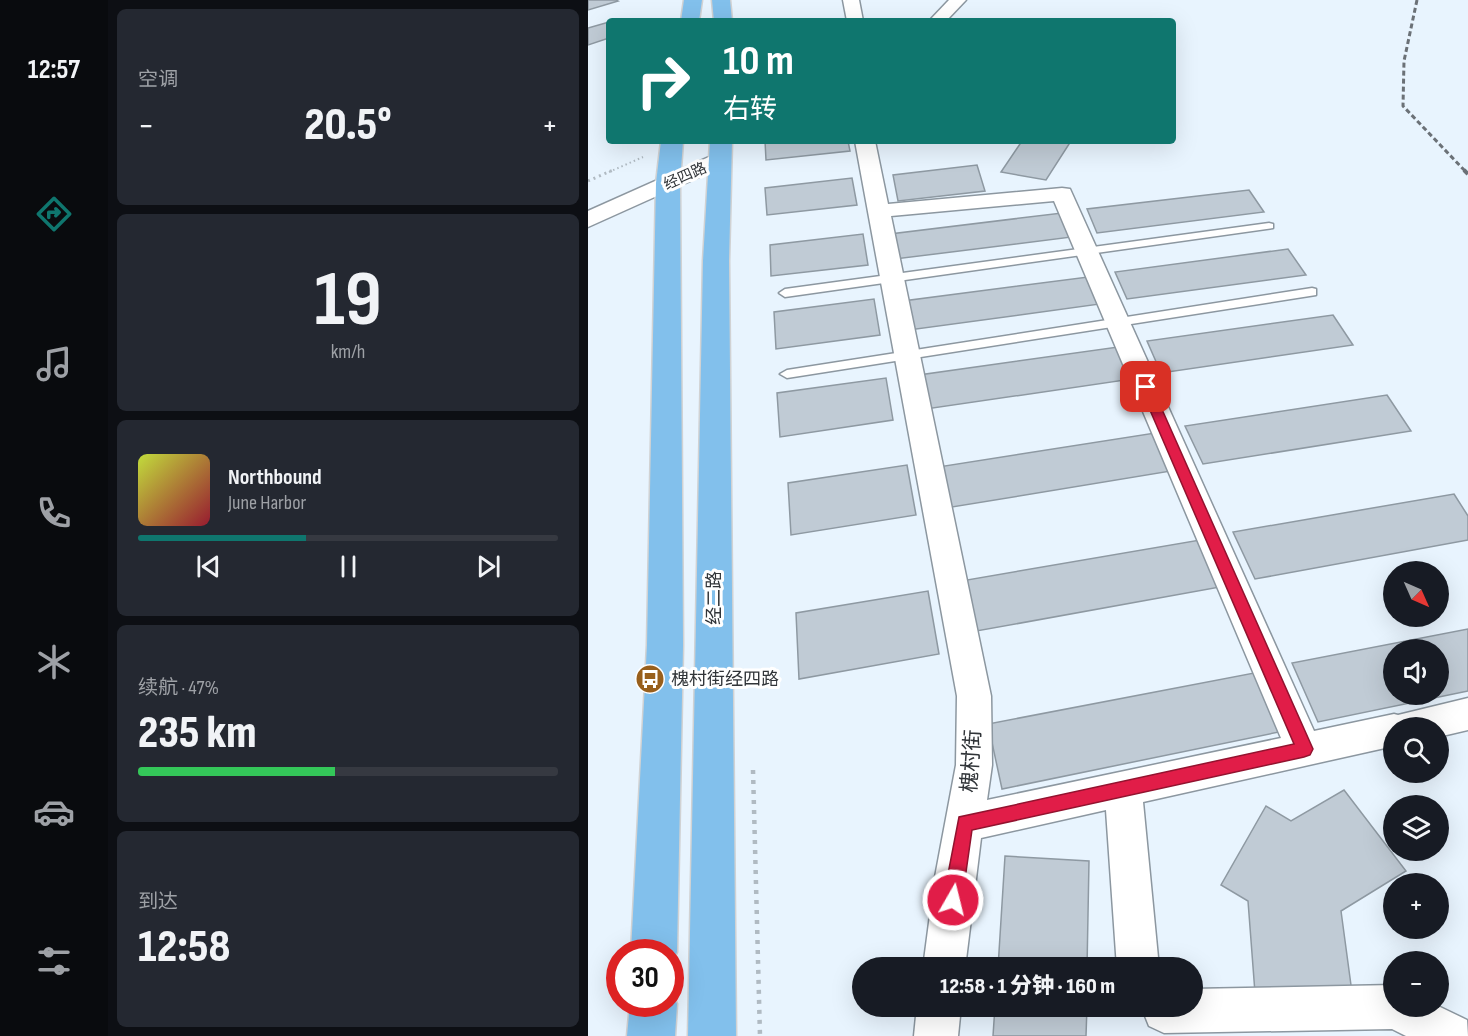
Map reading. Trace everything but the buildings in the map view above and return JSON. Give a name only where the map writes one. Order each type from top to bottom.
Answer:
[{"type":"main road","points":[[690,18],[693,0]]},
{"type":"main road","points":[[722,0],[723,18]]},
{"type":"main road","name":"经四路","points":[[588,197],[670,157],[721,150]]},
{"type":"main road","name":"经二路","points":[[712,1036],[716,273],[721,150]]},
{"type":"main road","points":[[654,939],[665,645],[670,157]]},
{"type":"main road","name":"经四路","points":[[588,220],[670,157]]},
{"type":"main road","points":[[651,1036],[652,1017]]},
{"type":"street","points":[[851,0],[854,18]]},
{"type":"street","points":[[940,18],[958,0]]},
{"type":"street","name":"槐村街","points":[[865,144],[974,696],[974,765],[946,957]]},
{"type":"street","points":[[878,211],[1062,194],[1304,749]]},
{"type":"street","points":[[1449,718],[1468,714]]},
{"type":"street","points":[[965,823],[1383,732]]},
{"type":"street","points":[[1123,788],[1137,957]]},
{"type":"street","points":[[1203,1010],[1395,1007],[1451,1036]]},
{"type":"street","points":[[936,1036],[938,1017]]},
{"type":"lane","points":[[785,293],[1269,226]]},
{"type":"lane","points":[[787,374],[1312,292]]},
{"type":"path","points":[[588,181],[670,157]]},
{"type":"railway","points":[[1417,0],[1404,61],[1403,106],[1466,172]]},
{"type":"place","name":"槐村街经四路","points":[[650,679]]},
{"type":"route","points":[[953,900],[965,823],[1304,749],[1146,387]]}]
